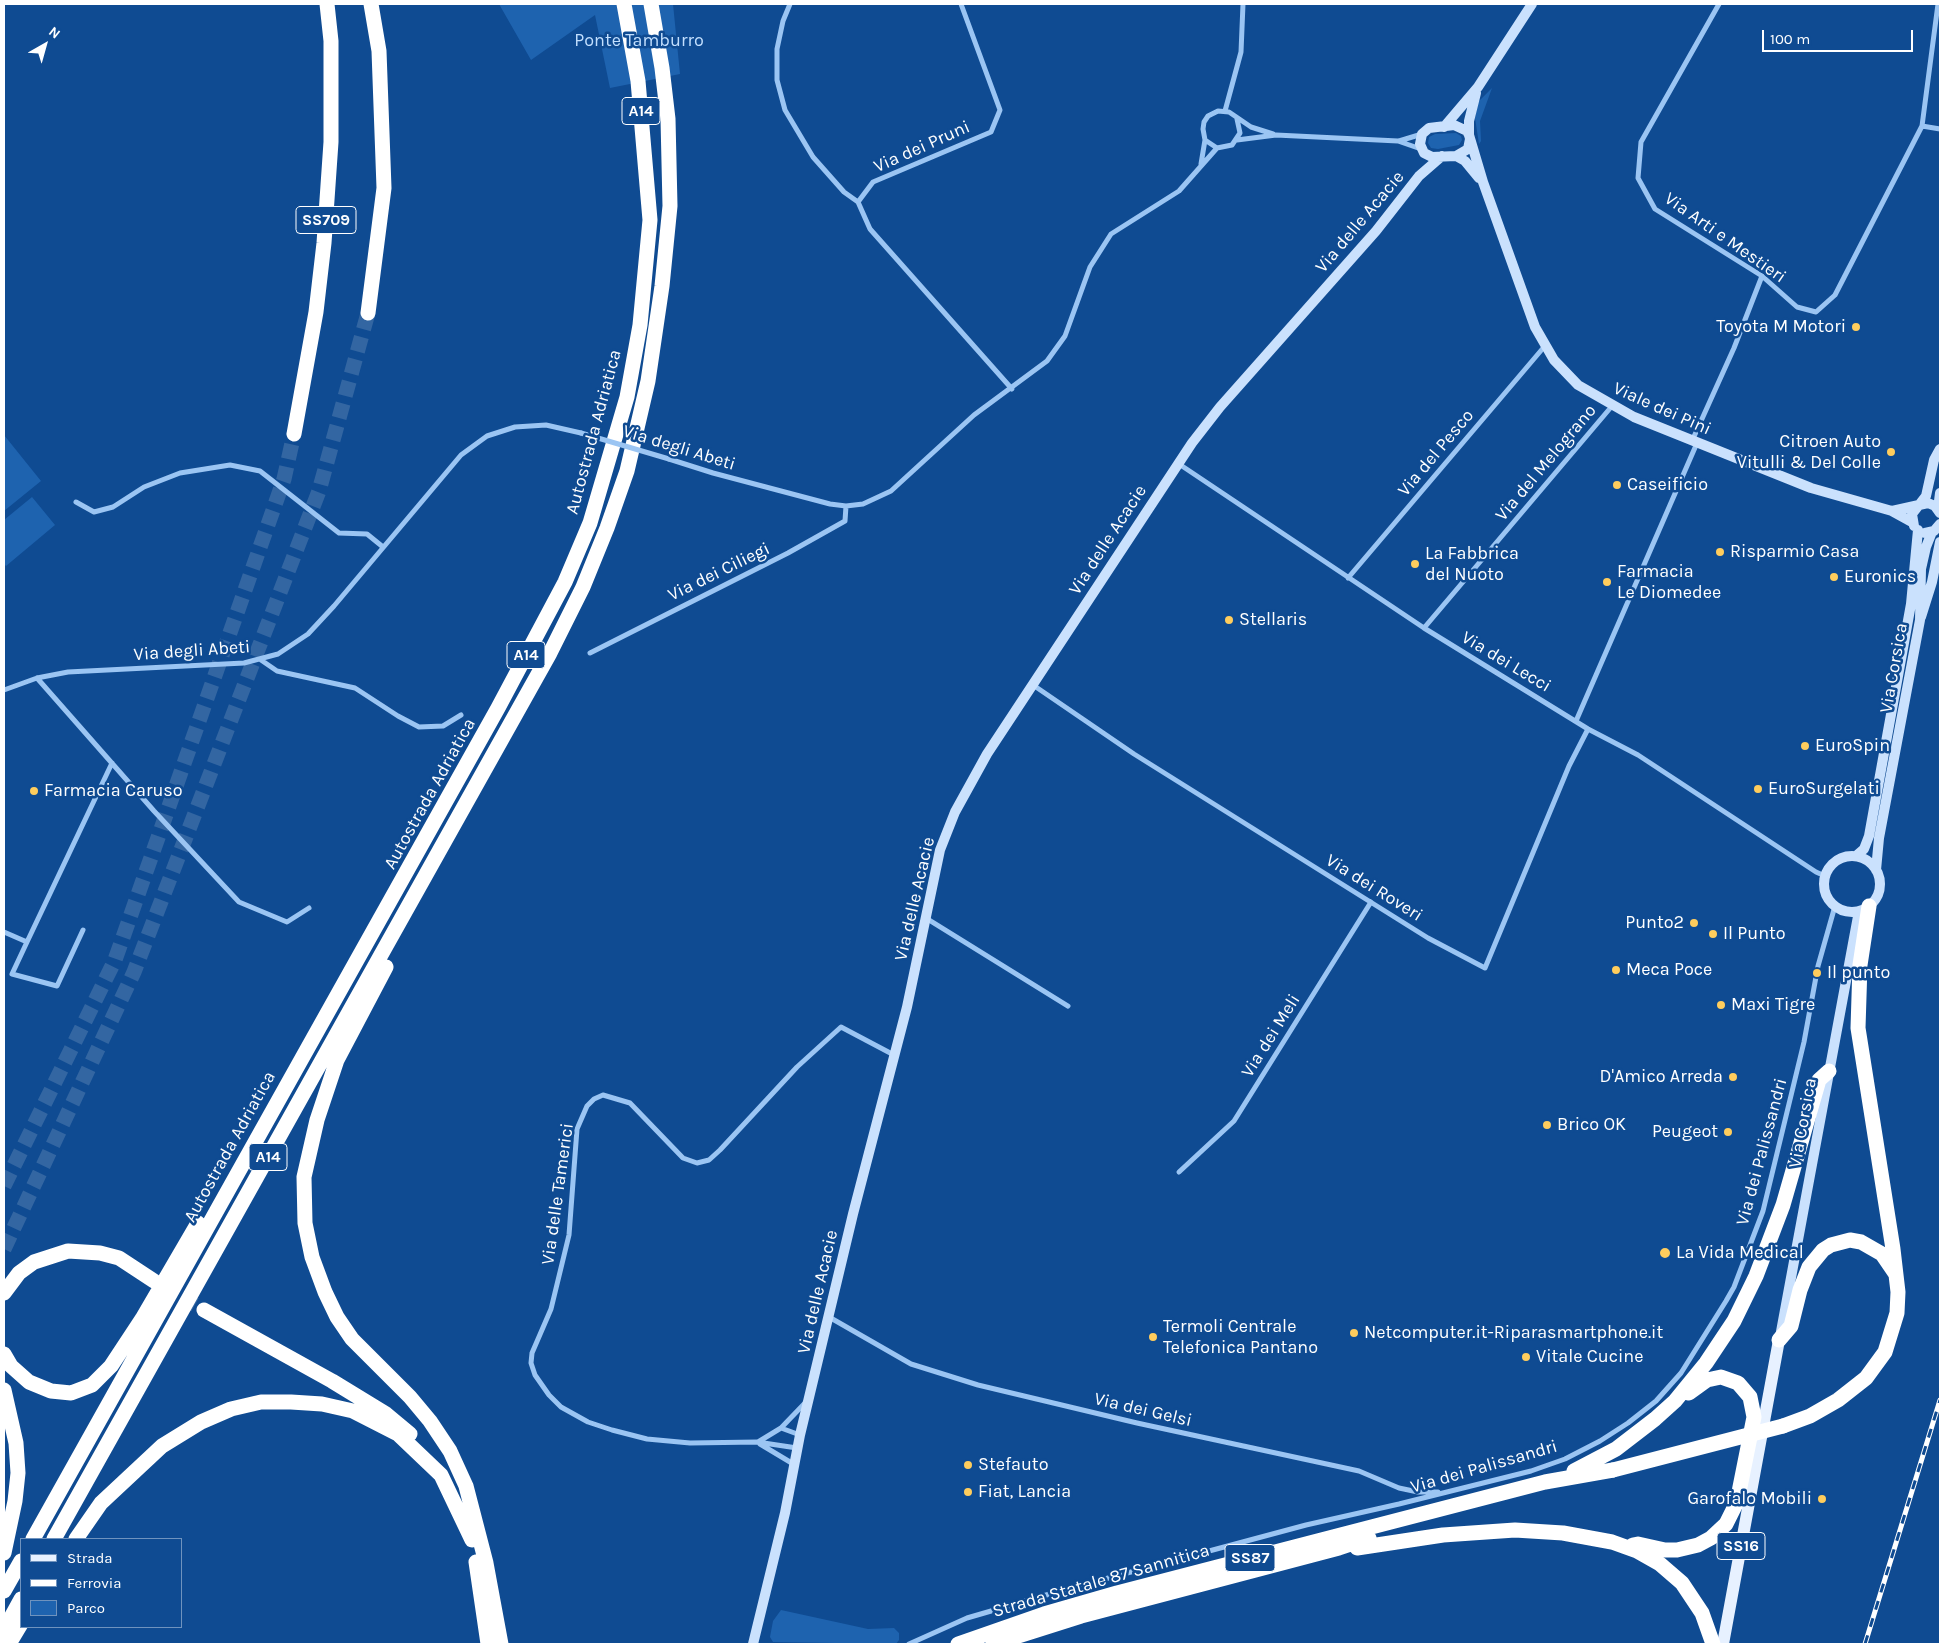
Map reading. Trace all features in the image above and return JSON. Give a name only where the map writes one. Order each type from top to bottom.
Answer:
[{"type":"highway","name":"SS709","points":[[294,434],[316,312],[324,243],[331,142],[331,41],[328,4]]},
{"type":"highway","name":"SS709","points":[[368,313],[384,188],[379,51],[371,4]]},
{"type":"highway","name":"Autostrada Adriatica","points":[[34,1538],[303,1054],[408,873],[565,582],[590,523],[609,464],[627,397],[640,325],[650,220],[638,81],[624,4]]},
{"type":"highway","name":"Autostrada Adriatica","points":[[55,1538],[482,776],[550,653],[583,587],[626,471],[648,381],[662,286],[670,206],[668,119],[652,4]]},
{"type":"highway","points":[[482,776],[435,876],[337,1060],[317,1120],[304,1177],[305,1223],[312,1257],[324,1292],[352,1339],[410,1397],[450,1451],[466,1486],[476,1523],[501,1644]]},
{"type":"highway","points":[[1545,1482],[1613,1470],[1783,1426],[1810,1416],[1838,1400],[1866,1378],[1880,1360],[1889,1343],[1896,1313],[1896,1274],[1858,1028],[1864,908]]},
{"type":"highway","points":[[4,1354],[11,1366],[29,1382],[51,1391],[71,1393],[92,1385],[111,1366],[142,1319],[234,1161],[303,1054]]},
{"type":"highway","points":[[1675,1401],[1706,1363],[1734,1321],[1756,1276],[1786,1197],[1819,1080],[1829,1071]]},
{"type":"highway","points":[[1779,1340],[1792,1326],[1800,1290],[1809,1267],[1823,1250],[1831,1244],[1850,1240],[1870,1246],[1882,1254],[1896,1274]]},
{"type":"highway","points":[[4,1293],[19,1273],[34,1262],[68,1251],[93,1252],[119,1258],[154,1281]]},
{"type":"highway","points":[[204,1310],[386,1414],[419,1442],[442,1467],[476,1523]]},
{"type":"highway","points":[[1545,1482],[1583,1468],[1616,1449],[1675,1401],[1700,1384],[1714,1377],[1729,1379],[1738,1383],[1750,1397],[1754,1417],[1737,1502],[1726,1524],[1711,1538],[1698,1545],[1677,1550],[1665,1550],[1638,1544],[1626,1547]]},
{"type":"highway","points":[[4,1390],[16,1443],[18,1473],[14,1510],[4,1553]]},
{"type":"highway","points":[[77,1538],[101,1503],[162,1446],[201,1422],[231,1409],[261,1402],[292,1402],[322,1404],[353,1411],[398,1434],[440,1476],[472,1540]]},
{"type":"highway","points":[[442,1467],[452,1484],[472,1540],[488,1644]]},
{"type":"highway","name":"SS87","points":[[1339,1548],[1362,1539],[1548,1491],[1613,1470]]},
{"type":"highway","name":"Strada Statale 87 Sannitica","points":[[958,1644],[1025,1620],[1108,1596],[1545,1482]]},
{"type":"highway","points":[[1339,1548],[1355,1548],[1443,1535],[1515,1530],[1583,1536],[1626,1547],[1660,1564],[1682,1583],[1702,1613],[1713,1644]]},
{"type":"highway","name":"Strada Statale 87 Sannitica","points":[[993,1644],[1029,1632],[1339,1548]]},
{"type":"highway","points":[[4,1592],[20,1562]]},
{"type":"highway","points":[[4,1630],[20,1600]]},
{"type":"highway","points":[[9,1644],[20,1626]]},
{"type":"main road","name":"SS16","points":[[1723,1644],[1779,1340]]},
{"type":"street","points":[[790,4],[783,21],[777,49],[777,80],[785,110],[813,157],[844,192],[858,202],[870,229],[1012,388]]},
{"type":"street","name":"Via dei Pruni","points":[[858,202],[873,182],[991,132],[1000,110],[961,4]]},
{"type":"street","points":[[1225,111],[1241,52],[1244,4]]},
{"type":"street","points":[[1444,127],[1478,87],[1532,4]]},
{"type":"street","name":"Via Arti e Mestieri","points":[[1719,4],[1641,142],[1638,178],[1655,209],[1762,276],[1797,307],[1816,312],[1835,295],[1922,126],[1938,4]]},
{"type":"street","points":[[1470,137],[1459,126],[1429,128],[1422,134],[1422,150],[1432,157],[1456,156],[1468,149],[1470,137],[1472,107],[1478,87]]},
{"type":"street","name":"Via degli Abeti","points":[[1200,164],[1205,140],[1202,129],[1206,119],[1214,112],[1225,111],[1237,119],[1276,135]]},
{"type":"street","points":[[1237,119],[1240,130],[1237,140]]},
{"type":"street","points":[[1922,126],[1940,129]]},
{"type":"street","name":"Via degli Abeti","points":[[1398,141],[1422,134]]},
{"type":"street","name":"Via degli Abeti","points":[[4,690],[37,678],[68,672],[261,660],[294,645],[308,634],[461,455],[486,436],[515,427],[546,425],[581,433],[762,487],[830,504],[846,506],[863,504],[891,491],[974,415],[1047,362],[1057,350],[1077,308],[1095,256],[1111,234],[1179,191],[1200,164],[1217,148],[1228,147],[1237,140],[1276,135],[1398,141],[1422,150]]},
{"type":"street","name":"Viale dei Pini","points":[[1470,137],[1483,182],[1535,327],[1544,347],[1578,384],[1612,406],[1694,442],[1818,491],[1892,511],[1915,526]]},
{"type":"street","points":[[1205,140],[1217,148]]},
{"type":"street","name":"Via delle Acacie","points":[[1419,176],[1422,150]]},
{"type":"street","name":"Via delle Acacie","points":[[754,1644],[795,1465],[800,1435],[894,1055],[940,850],[955,812],[987,754],[1178,463],[1220,407],[1376,231],[1419,176],[1442,156]]},
{"type":"street","name":"Viale dei Pini","points":[[1456,156],[1468,164],[1483,182]]},
{"type":"street","points":[[1576,721],[1734,348],[1762,276]]},
{"type":"street","name":"Via del Pesco","points":[[1348,578],[1544,347]]},
{"type":"street","name":"Via del Melograno","points":[[1424,628],[1612,406]]},
{"type":"street","name":"Via Corsica","points":[[1856,856],[1864,849],[1869,836],[1911,604],[1915,526],[1913,511],[1922,504],[1926,496],[1934,460],[1940,449]]},
{"type":"street","name":"Via dei Lecci","points":[[1178,463],[1424,628],[1588,729],[1638,755],[1816,872],[1825,876]]},
{"type":"street","points":[[76,502],[94,512],[113,507],[144,488],[180,473],[230,465],[260,470],[339,534],[367,534],[383,547]]},
{"type":"street","points":[[1939,511],[1940,493]]},
{"type":"street","points":[[1922,504],[1930,504],[1939,511]]},
{"type":"street","name":"Viale dei Pini","points":[[1892,511],[1922,504]]},
{"type":"street","name":"Via dei Ciliegi","points":[[590,652],[788,553],[845,521],[846,506]]},
{"type":"street","name":"Via Corsica","points":[[1779,1340],[1829,1071],[1864,908],[1877,896],[1880,887],[1876,870],[1878,838],[1920,620],[1921,569],[1932,532],[1940,524]]},
{"type":"street","points":[[1915,526],[1925,533],[1932,532]]},
{"type":"street","points":[[1920,620],[1932,582],[1940,542]]},
{"type":"street","points":[[261,660],[277,671],[355,688],[398,716],[419,727],[444,726],[461,715]]},
{"type":"street","points":[[37,678],[239,902],[287,922],[310,908]]},
{"type":"street","name":"Via dei Roveri","points":[[1032,684],[1134,754],[1428,938],[1485,968],[1569,766],[1588,729]]},
{"type":"street","points":[[84,930],[57,986],[12,974],[112,763]]},
{"type":"street","points":[[1864,908],[1847,912],[1835,906],[1825,893],[1825,876],[1829,868],[1840,859],[1856,856],[1870,862],[1876,870]]},
{"type":"street","name":"Via dei Meli","points":[[1179,1172],[1234,1121],[1371,902]]},
{"type":"street","name":"Via dei Palissandri","points":[[909,1644],[967,1618],[1060,1591],[1306,1525],[1531,1471],[1565,1459],[1600,1441],[1628,1423],[1656,1401],[1682,1373],[1708,1333],[1734,1287],[1764,1211],[1804,1042],[1818,966],[1835,906]]},
{"type":"street","points":[[926,918],[1068,1006]]},
{"type":"street","points":[[4,932],[27,942]]},
{"type":"street","name":"Via delle Tamerici","points":[[798,1448],[758,1442],[690,1442],[648,1439],[612,1430],[588,1422],[561,1407],[549,1395],[535,1375],[531,1363],[532,1353],[551,1309],[569,1235],[578,1129],[587,1106],[594,1099],[603,1096],[630,1103],[682,1158],[696,1163],[709,1160],[797,1067],[841,1027],[894,1055]]},
{"type":"street","name":"Via dei Gelsi","points":[[829,1317],[910,1364],[978,1385],[1137,1423],[1359,1471],[1399,1488],[1430,1493],[1460,1489]]},
{"type":"street","points":[[795,1465],[758,1442],[781,1428],[810,1399]]},
{"type":"street","points":[[781,1428],[800,1435]]},
{"type":"street","points":[[1016,1644],[1029,1632]]},
{"type":"green space","name":"Ponte Tamburro","points":[[499,4],[673,4],[680,74],[610,88],[595,15],[531,60]]},
{"type":"green space","points":[[1492,88],[1480,121],[1481,141],[1479,144],[1475,118],[1478,102]]},
{"type":"green space","points":[[1456,133],[1461,136],[1462,140],[1459,145],[1438,149],[1431,148],[1428,143],[1429,137],[1435,134]]},
{"type":"green space","points":[[4,435],[41,481],[4,511]]},
{"type":"green space","points":[[32,497],[55,525],[6,566],[4,564],[4,520]]},
{"type":"green space","points":[[781,1610],[868,1629],[894,1628],[899,1633],[899,1640],[896,1644],[773,1642],[770,1637],[773,1621]]},
{"type":"tunnel","points":[[4,1249],[134,972],[319,491],[368,313]]},
{"type":"tunnel","points":[[4,1186],[115,960],[284,479],[294,434]]},
{"type":"tunnel","points":[[162,1286],[204,1310]]},
{"type":"railway","points":[[1865,1644],[1940,1400]]},
{"type":"place","name":"Toyota M Motori","points":[[1856,327]]},
{"type":"place","name":"Citroen Auto Vitulli & Del Colle","points":[[1891,452]]},
{"type":"place","name":"Caseificio","points":[[1617,485]]},
{"type":"place","name":"Risparmio Casa","points":[[1720,552]]},
{"type":"place","name":"La Fabbrica del Nuoto","points":[[1415,564]]},
{"type":"place","name":"Euronics","points":[[1834,577]]},
{"type":"place","name":"Farmacia Le Diomedee","points":[[1607,582]]},
{"type":"place","name":"Stellaris","points":[[1229,620]]},
{"type":"place","name":"EuroSpin","points":[[1805,746]]},
{"type":"place","name":"EuroSurgelati","points":[[1758,789]]},
{"type":"place","name":"Farmacia Caruso","points":[[34,791]]},
{"type":"place","name":"Punto2","points":[[1694,923]]},
{"type":"place","name":"Il Punto","points":[[1713,934]]},
{"type":"place","name":"Meca Poce","points":[[1616,970]]},
{"type":"place","name":"Il punto","points":[[1817,973]]},
{"type":"place","name":"Maxi Tigre","points":[[1721,1005]]},
{"type":"place","name":"D'Amico Arreda","points":[[1733,1077]]},
{"type":"place","name":"Brico OK","points":[[1547,1125]]},
{"type":"place","name":"Peugeot","points":[[1728,1132]]},
{"type":"place","name":"La Vida Medical","points":[[1665,1253]]},
{"type":"place","name":"Netcomputer.it-Riparasmartphone.it","points":[[1354,1333]]},
{"type":"place","name":"Termoli Centrale Telefonica Pantano","points":[[1153,1337]]},
{"type":"place","name":"Vitale Cucine","points":[[1526,1357]]},
{"type":"place","name":"Stefauto","points":[[968,1465]]},
{"type":"place","name":"Fiat, Lancia","points":[[968,1492]]},
{"type":"place","name":"Garofalo Mobili","points":[[1822,1499]]}]
